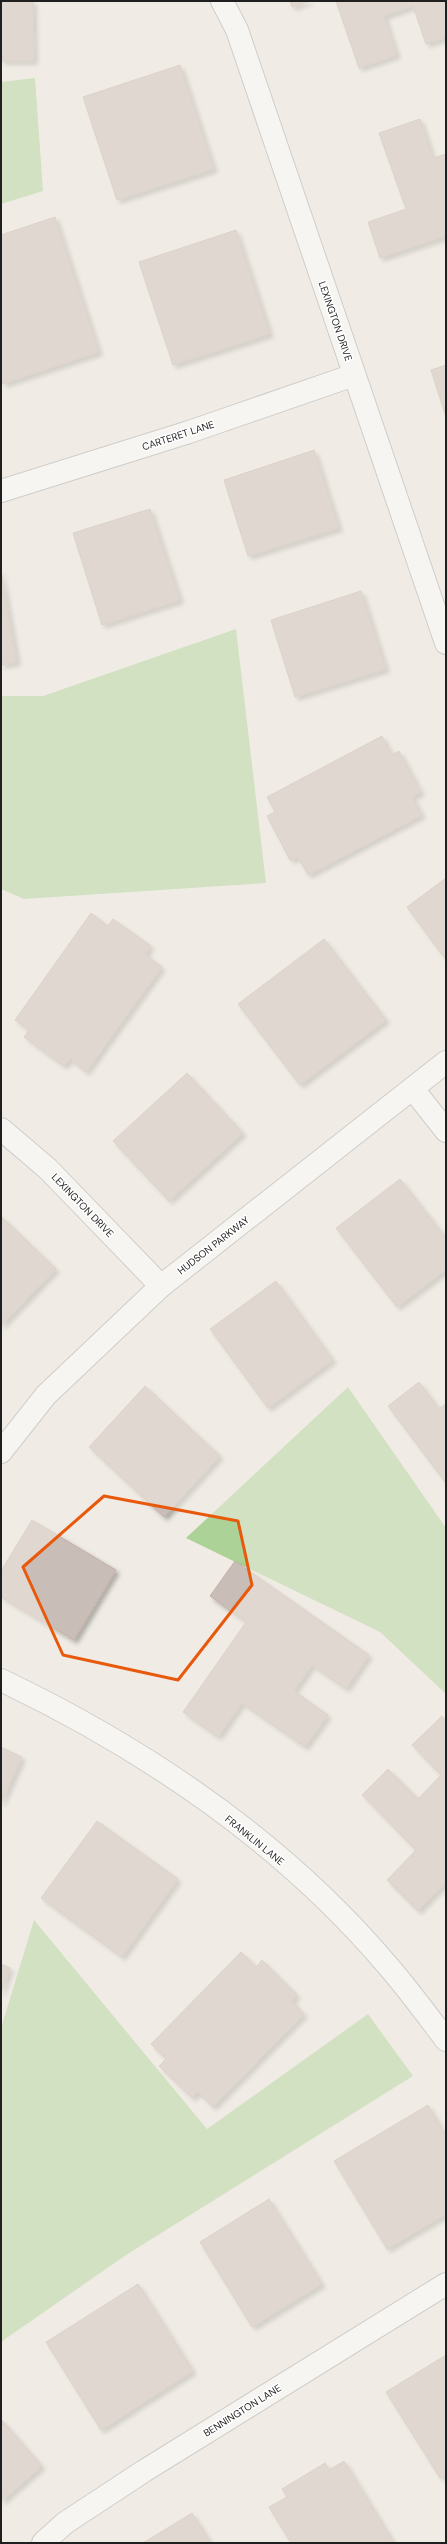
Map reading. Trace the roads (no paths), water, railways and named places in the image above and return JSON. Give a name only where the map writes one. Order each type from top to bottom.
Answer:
[{"type":"street","name":"LEXINGTON DRIVE","points":[[222,1],[237,30],[446,643]]},
{"type":"street","name":"CARTERET LANE","points":[[1,491],[189,432],[354,375]]},
{"type":"street","name":"HUDSON PARKWAY","points":[[1,1452],[46,1395],[161,1286],[446,1062]]},
{"type":"street","points":[[413,1089],[446,1131]]},
{"type":"street","name":"LEXINGTON DRIVE","points":[[1,1129],[48,1169],[161,1286]]},
{"type":"street","name":"FRANKLIN LANE","points":[[1,1680],[66,1711],[143,1759],[242,1826],[321,1895],[378,1954],[446,2040]]},
{"type":"street","name":"BENNINGTON LANE","points":[[43,2543],[65,2523],[144,2471],[446,2284]]}]
